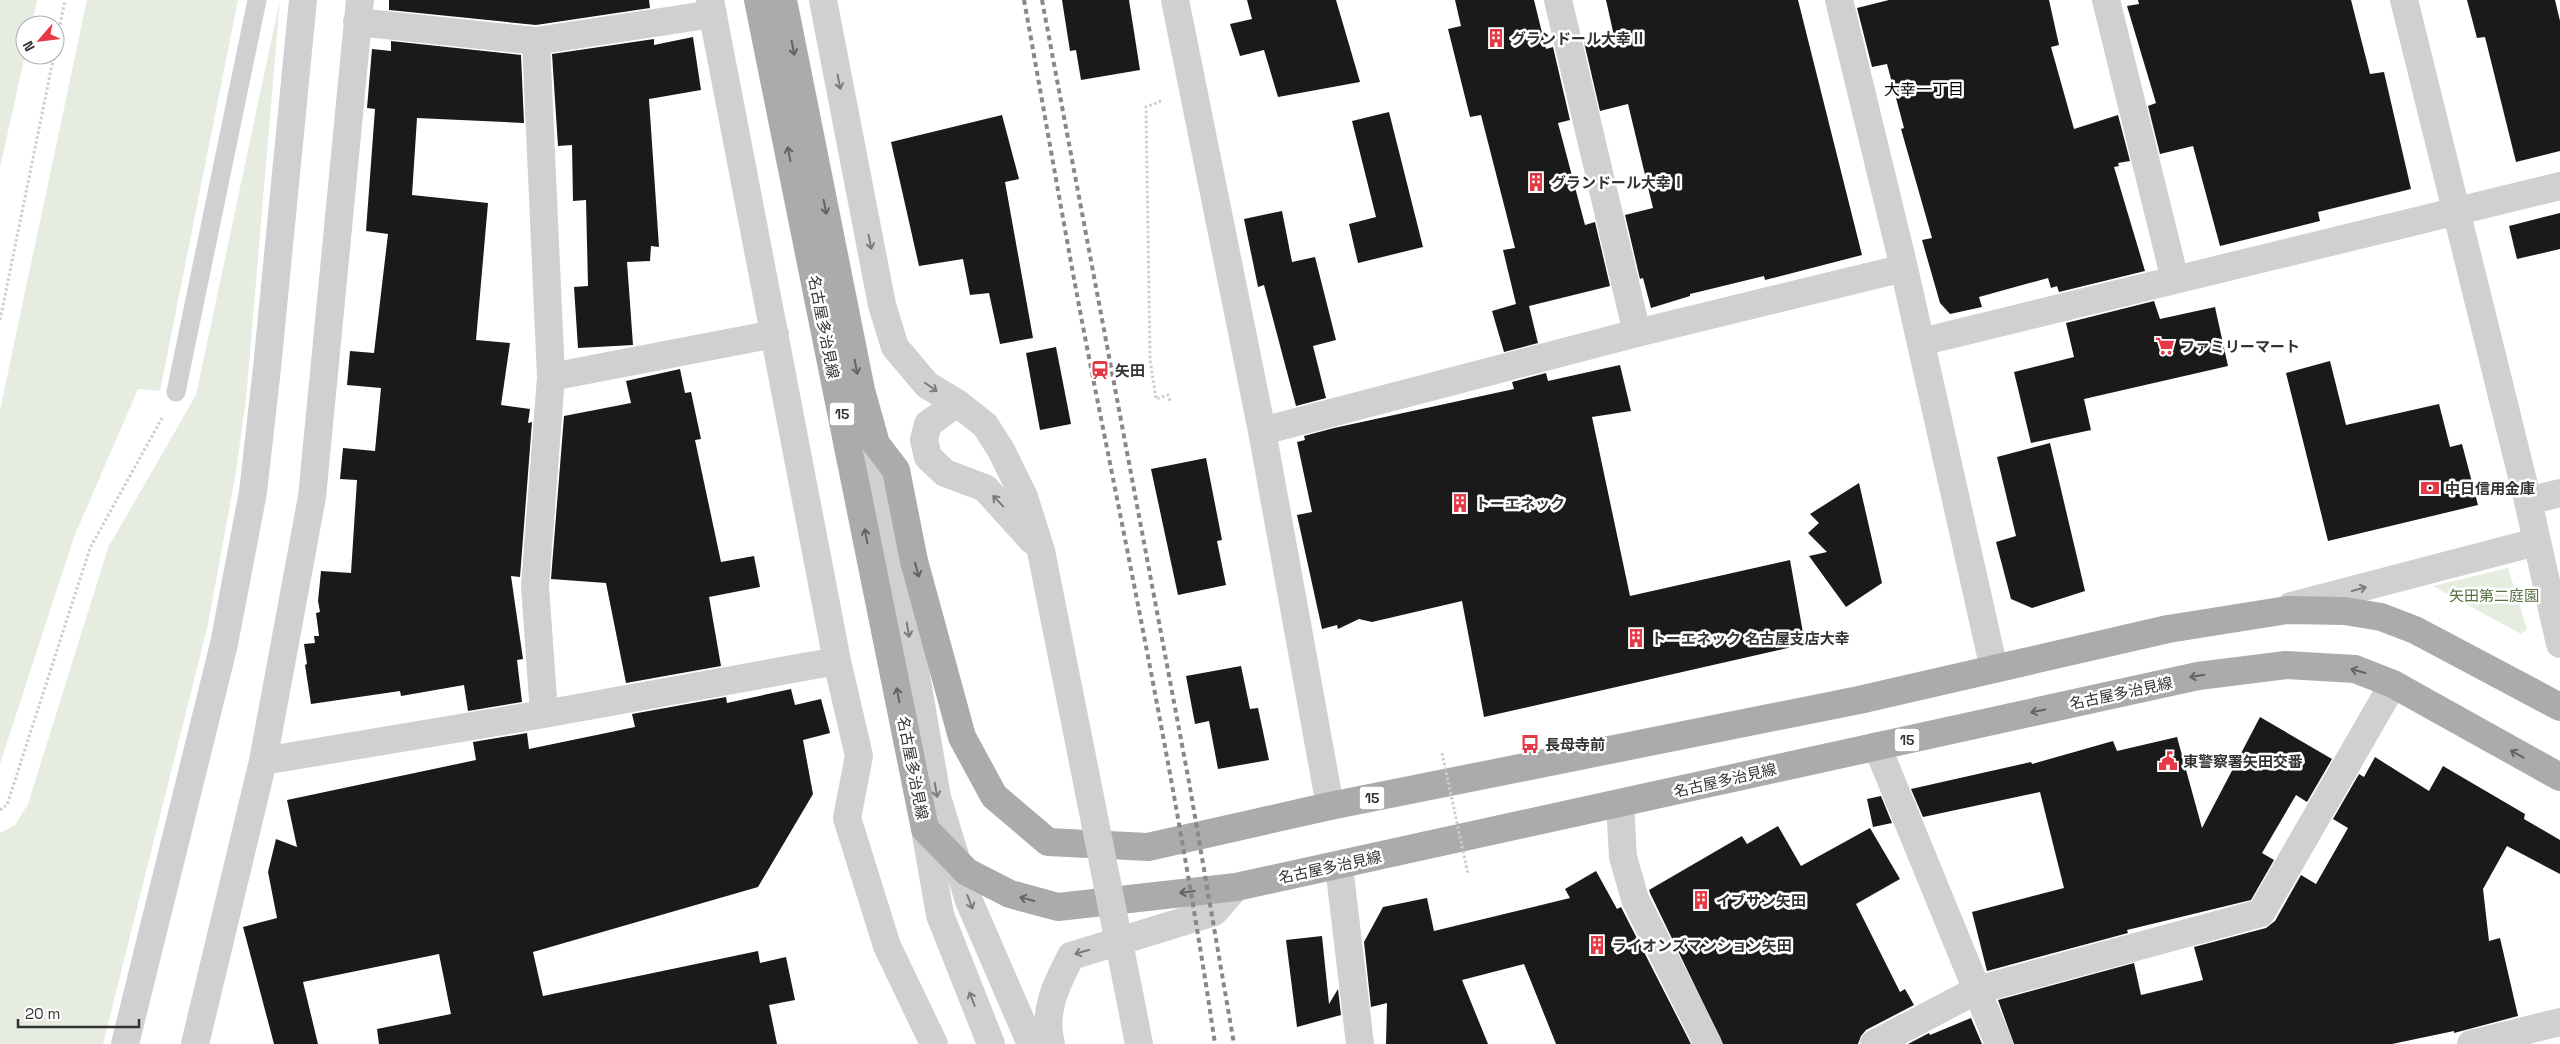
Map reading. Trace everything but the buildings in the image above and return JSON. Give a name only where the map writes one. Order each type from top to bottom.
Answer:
[{"type":"main road","name":"名古屋多治見線","points":[[758,0],[925,829],[954,856],[967,872],[1010,894],[1058,907],[1236,887],[1339,866],[2198,676],[2286,665],[2355,669],[2393,684],[2560,777]]},
{"type":"main road","name":"名古屋多治見線","points":[[783,0],[861,390],[876,444],[896,470],[914,561],[962,737],[994,796],[1048,842],[1148,847],[1330,806],[1608,752],[1850,702],[2168,629],[2287,610],[2346,611],[2381,617],[2415,630],[2560,707]]},
{"type":"street","points":[[125,1044],[224,644],[253,492],[268,368],[303,0]]},
{"type":"street","points":[[823,0],[882,305],[895,347],[927,386],[957,403],[985,425],[1001,450],[1024,498],[1041,551],[1128,988],[1135,1043]]},
{"type":"street","points":[[1176,0],[1262,431],[1330,806]]},
{"type":"street","points":[[1558,0],[1637,333]]},
{"type":"street","points":[[1839,0],[1904,268],[1994,669]]},
{"type":"street","points":[[2106,0],[2175,280]]},
{"type":"street","points":[[2404,0],[2528,501],[2560,644]]},
{"type":"street","points":[[195,1044],[263,761],[312,497],[359,11],[536,40],[712,7],[838,661],[859,756],[848,818],[887,946],[934,1044]]},
{"type":"street","points":[[536,40],[551,377],[535,586],[544,714]]},
{"type":"street","points":[[1921,342],[2560,186]]},
{"type":"street","points":[[1262,431],[1637,333],[1904,268]]},
{"type":"street","points":[[551,377],[775,334]]},
{"type":"street","points":[[957,403],[928,424],[924,440],[928,457],[944,473],[985,488],[1012,516],[1041,551]]},
{"type":"street","points":[[876,444],[936,797],[969,901],[1031,1044]]},
{"type":"street","points":[[2528,501],[2560,493]]},
{"type":"street","points":[[2261,614],[2536,542]]},
{"type":"street","points":[[263,761],[544,714],[838,661]]},
{"type":"street","points":[[1874,1044],[1977,990],[2261,912],[2393,684]]},
{"type":"street","points":[[1877,746],[1999,1044]]},
{"type":"street","points":[[1620,804],[1623,857],[1635,899],[1708,1044]]},
{"type":"street","points":[[925,829],[940,916],[991,1044]]},
{"type":"street","points":[[1339,866],[1360,1044]]},
{"type":"street","points":[[1051,1044],[1048,1032],[1053,992],[1071,956],[1214,912],[1236,887]]},
{"type":"street","points":[[2471,1044],[2560,1022]]},
{"type":"lane","points":[[176,392],[258,0]]},
{"type":"path","points":[[62,15],[65,0]]},
{"type":"path","points":[[0,320],[52,65]]},
{"type":"path","points":[[1170,401],[1168,396],[1156,398],[1150,360],[1146,107],[1193,89]]},
{"type":"path","points":[[0,810],[6,805],[90,548],[176,392]]},
{"type":"path","points":[[1442,753],[1468,874]]},
{"type":"green space","points":[[0,0],[37,0],[34,15],[15,15],[15,65],[23,65],[0,168]]},
{"type":"green space","points":[[87,0],[238,0],[160,391],[138,389],[74,537],[0,764],[0,410]]},
{"type":"green space","points":[[280,0],[246,399],[236,472],[208,624],[103,1044],[0,1044],[0,833],[15,825],[28,804],[108,548],[196,395]]},
{"type":"green space","name":"矢田第二庭園","points":[[2508,568],[2527,629],[2521,634],[2433,586]]},
{"type":"railway","points":[[1024,0],[1066,236],[1173,793],[1215,1044]]},
{"type":"railway","points":[[1042,0],[1189,782],[1234,1044]]},
{"type":"place","name":"グランドール大幸Ⅱ","points":[[1496,38]]},
{"type":"place","name":"グランドール大幸Ⅰ","points":[[1536,182]]},
{"type":"place","name":"ファミリーマート","points":[[2165,346]]},
{"type":"place","name":"矢田","points":[[1100,370]]},
{"type":"place","name":"中日信用金庫","points":[[2430,488]]},
{"type":"place","name":"トーエネック","points":[[1460,503]]},
{"type":"place","name":"トーエネック 名古屋支店大幸","points":[[1636,638]]},
{"type":"place","name":"長母寺前","points":[[1530,744]]},
{"type":"place","name":"東警察署矢田交番","points":[[2168,761]]},
{"type":"place","name":"イブサン矢田","points":[[1701,900]]},
{"type":"place","name":"ライオンズマンション矢田","points":[[1597,945]]},
{"type":"district","name":"大幸一丁目","points":[[1924,89]]}]
